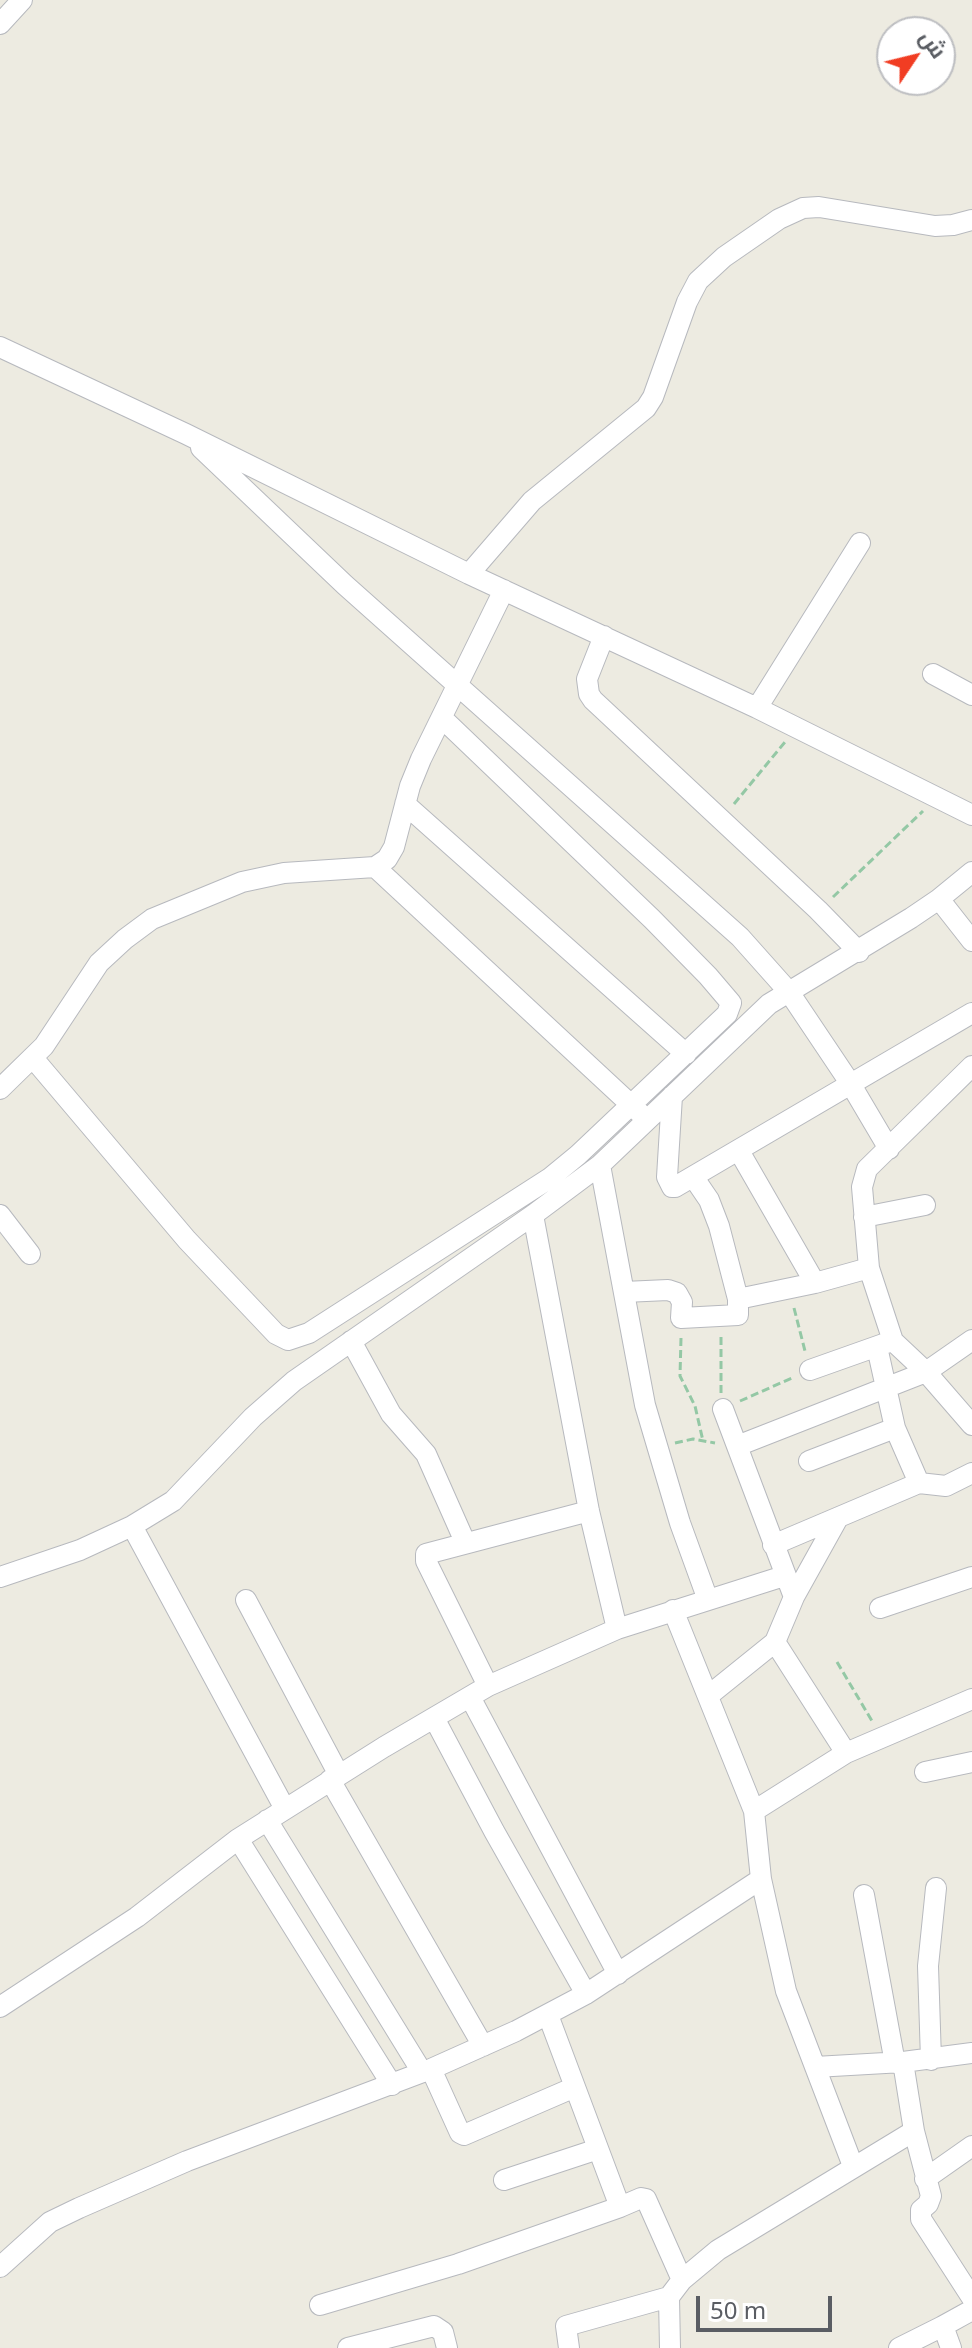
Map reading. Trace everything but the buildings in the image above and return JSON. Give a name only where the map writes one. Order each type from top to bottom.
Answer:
[{"type":"street","points":[[0,24],[22,0]]},
{"type":"street","points":[[469,574],[532,501],[646,408],[658,385],[687,302],[698,281],[724,257],[779,219],[803,208],[819,207],[935,226],[972,220]]},
{"type":"street","points":[[0,347],[186,434],[469,574],[757,708],[972,815]]},
{"type":"street","points":[[186,434],[345,585],[713,911],[789,992],[850,1083],[889,1149]]},
{"type":"street","points":[[757,708],[860,543]]},
{"type":"street","points":[[3,1079],[33,1058],[44,1046],[99,963],[152,919],[242,882],[284,873],[375,867],[391,854],[421,759],[504,590]]},
{"type":"street","points":[[604,636],[587,679],[589,694],[859,952]]},
{"type":"street","points":[[933,674],[972,695]]},
{"type":"street","points":[[33,1058],[187,1240],[276,1334],[288,1340],[309,1333],[550,1178],[686,1054],[727,1014],[731,1003],[642,909],[442,718]]},
{"type":"street","points":[[405,804],[686,1054]]},
{"type":"street","points":[[375,867],[648,1120]]},
{"type":"street","points":[[0,1577],[80,1550],[132,1526],[173,1501],[253,1417],[294,1381],[600,1165],[751,1020],[789,992],[859,952],[939,899],[972,872]]},
{"type":"street","points":[[939,899],[972,941]]},
{"type":"street","points":[[672,1096],[667,1177],[675,1187],[972,1013]]},
{"type":"street","points":[[919,1483],[895,1428],[885,1390],[885,1344],[869,1268],[863,1175],[972,1066]]},
{"type":"street","points":[[739,1151],[815,1283]]},
{"type":"street","points":[[600,1165],[645,1405],[656,1447],[708,1600]]},
{"type":"street","points":[[624,1292],[668,1290],[677,1293],[682,1302],[681,1318],[738,1315],[738,1299],[714,1212],[694,1178]]},
{"type":"street","points":[[864,1217],[925,1205]]},
{"type":"street","points":[[0,1215],[30,1254]]},
{"type":"street","points":[[533,1215],[589,1511],[617,1629]]},
{"type":"street","points":[[738,1299],[869,1268]]},
{"type":"street","points":[[737,1446],[926,1372],[972,1340]]},
{"type":"street","points":[[351,1341],[391,1414],[426,1454],[465,1542]]},
{"type":"street","points":[[810,1370],[885,1344]]},
{"type":"street","points":[[885,1344],[926,1372],[970,1420]]},
{"type":"street","points":[[723,1409],[794,1597]]},
{"type":"street","points":[[809,1461],[895,1428]]},
{"type":"street","points":[[773,1545],[919,1483],[946,1486],[972,1473]]},
{"type":"street","points":[[488,1686],[425,1557],[429,1551],[589,1511]]},
{"type":"street","points":[[708,1696],[775,1642],[794,1597],[838,1518]]},
{"type":"street","points":[[132,1526],[285,1809]]},
{"type":"street","points":[[0,2007],[137,1917],[238,1839],[488,1686],[617,1629],[784,1576]]},
{"type":"street","points":[[880,1608],[972,1577]]},
{"type":"street","points":[[246,1600],[334,1778],[483,2046]]},
{"type":"street","points":[[673,1610],[754,1811],[761,1879],[783,1980],[853,2166]]},
{"type":"street","points":[[775,1642],[846,1753]]},
{"type":"street","points":[[470,1697],[618,1974]]},
{"type":"street","points":[[754,1811],[846,1753],[972,1699]]},
{"type":"street","points":[[434,1718],[586,1994]]},
{"type":"street","points":[[925,1772],[972,1762]]},
{"type":"street","points":[[267,1820],[427,2071],[460,2133],[464,2135],[575,2087]]},
{"type":"street","points":[[238,1839],[392,2085]]},
{"type":"street","points":[[0,2267],[50,2222],[79,2208],[187,2161],[427,2071],[548,2015],[618,1974],[761,1879]]},
{"type":"street","points":[[931,2060],[928,1966],[936,1888]]},
{"type":"street","points":[[864,1895],[914,2131],[931,2196],[921,2210],[921,2219],[972,2298]]},
{"type":"street","points":[[548,2015],[620,2207]]},
{"type":"street","points":[[815,2067],[931,2060],[972,2053]]},
{"type":"street","points":[[569,2348],[566,2326],[676,2289],[718,2250],[914,2131]]},
{"type":"street","points":[[925,2179],[972,2146]]},
{"type":"street","points":[[504,2180],[598,2149]]},
{"type":"street","points":[[320,2305],[458,2264],[641,2198],[646,2199],[676,2289],[670,2348]]},
{"type":"street","points":[[899,2348],[972,2310]]},
{"type":"street","points":[[348,2348],[434,2326],[441,2328],[447,2348]]},
{"type":"street","points":[[943,2326],[951,2348]]},
{"type":"path","points":[[721,819],[796,728]]},
{"type":"path","points":[[818,910],[938,798]]},
{"type":"path","points":[[721,1317],[720,1390],[723,1409],[810,1370],[789,1288]]},
{"type":"path","points":[[681,1318],[680,1376],[695,1406],[703,1441]]},
{"type":"path","points":[[656,1447],[693,1439],[737,1446]]},
{"type":"path","points":[[837,1662],[881,1736]]}]
